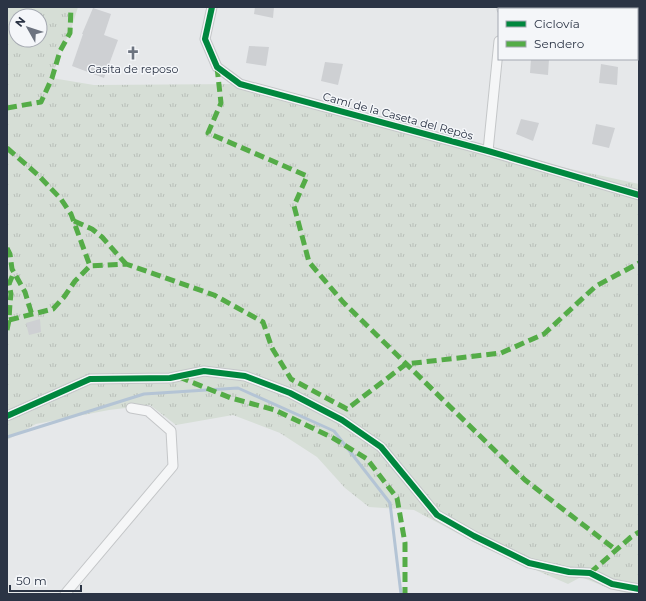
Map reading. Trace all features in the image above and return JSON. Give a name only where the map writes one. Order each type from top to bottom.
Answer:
[{"type":"street","name":"Camí de la Caseta del Repòs","points":[[212,7],[205,39],[217,67],[240,84],[488,151],[639,195]]},
{"type":"street","points":[[488,151],[498,51]]},
{"type":"street","points":[[7,416],[90,379],[170,378],[204,371],[245,376],[290,393],[342,420],[381,446],[437,515],[474,536],[529,563],[568,572],[590,573],[612,584],[639,589]]},
{"type":"street","points":[[65,594],[173,466],[171,431],[148,411],[131,408]]},
{"type":"green space","points":[[7,7],[78,7],[70,33],[60,51],[52,78],[94,85],[240,84],[488,151],[639,184],[639,594],[632,594],[617,590],[581,577],[568,584],[483,547],[414,510],[369,507],[345,488],[317,457],[280,433],[233,415],[176,425],[150,405],[109,410],[36,424],[7,440]]},
{"type":"building","points":[[255,7],[274,7],[273,18],[254,14]]},
{"type":"building","points":[[93,8],[111,14],[104,35],[118,40],[104,78],[72,66],[82,34]]},
{"type":"building","points":[[249,46],[269,47],[266,66],[246,63]]},
{"type":"building","points":[[531,60],[549,60],[548,75],[530,73]]},
{"type":"building","points":[[325,62],[343,64],[338,85],[321,81]]},
{"type":"building","points":[[601,64],[618,67],[617,85],[599,83]]},
{"type":"building","points":[[521,119],[539,123],[533,141],[516,134]]},
{"type":"building","points":[[596,124],[615,128],[609,148],[592,144]]},
{"type":"building","points":[[40,319],[41,332],[29,335],[26,323]]},
{"type":"waterway","points":[[7,437],[144,394],[238,388],[334,431],[390,503],[401,594]]},
{"type":"marked path","points":[[7,108],[41,102],[52,78],[60,51],[70,33],[71,7]]},
{"type":"marked path","points":[[217,67],[221,103],[208,133],[307,176],[294,206],[309,262],[343,302],[525,480],[616,550]]},
{"type":"marked path","points":[[7,148],[38,175],[61,199],[71,214],[90,266]]},
{"type":"marked path","points":[[74,221],[92,229],[102,237],[126,264]]},
{"type":"marked path","points":[[7,248],[10,254],[12,269],[25,292],[32,315]]},
{"type":"marked path","points":[[9,320],[53,309],[64,297],[75,281],[90,266],[126,264],[214,295],[263,322],[272,348],[291,379],[347,409],[406,364],[501,353],[544,334],[596,286],[639,263]]},
{"type":"marked path","points":[[7,330],[11,294],[9,284],[14,272]]},
{"type":"marked path","points":[[179,377],[231,398],[275,410],[333,438],[367,459],[397,498],[405,543],[405,594]]},
{"type":"marked path","points":[[590,573],[631,537],[639,532]]},
{"type":"cycle path","points":[[212,7],[205,39],[217,67],[240,84],[488,151],[639,195]]},
{"type":"cycle path","points":[[7,416],[90,379],[170,378],[204,371],[245,376],[290,393],[342,420],[381,447],[437,515],[474,536],[529,563],[569,572],[590,573],[612,584],[639,589]]},
{"type":"place","name":"Casita de reposo","points":[[133,53]]}]
